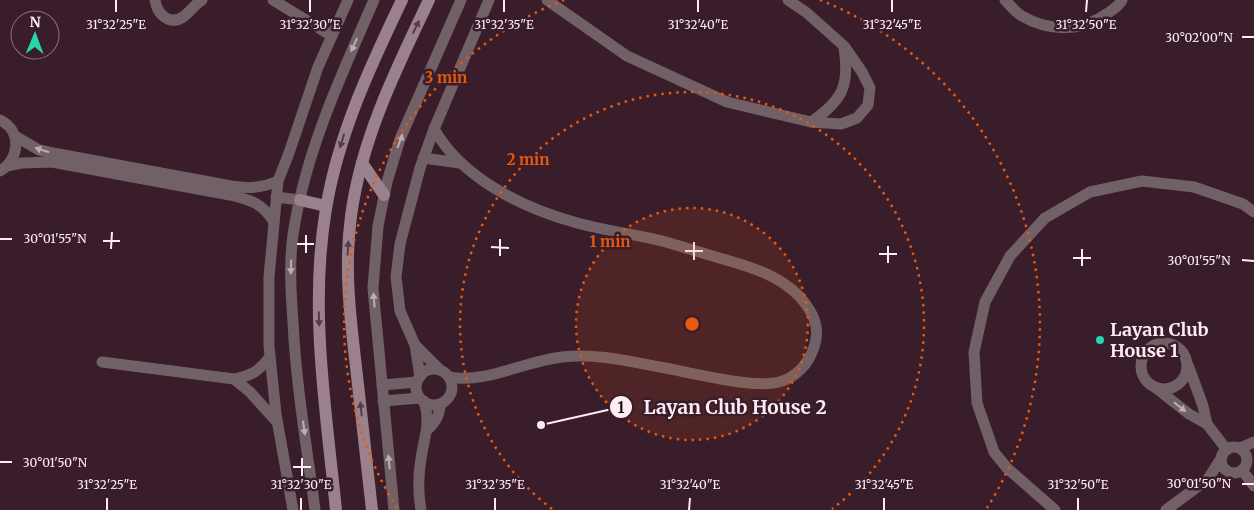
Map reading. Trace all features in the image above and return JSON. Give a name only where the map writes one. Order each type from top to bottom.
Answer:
[{"type":"street","points":[[155,0],[156,9],[161,16],[168,20],[177,20],[185,16],[194,5],[202,0]]},
{"type":"street","points":[[273,0],[332,36]]},
{"type":"street","points":[[293,510],[269,358],[268,312],[276,197],[278,181],[318,67],[348,0]]},
{"type":"street","points":[[315,510],[295,364],[291,258],[296,215],[312,152],[344,69],[374,0]]},
{"type":"street","points":[[336,510],[320,349],[319,274],[326,206],[348,125],[374,60],[402,0]]},
{"type":"street","points":[[372,510],[347,290],[347,251],[351,216],[362,163],[379,114],[429,0]]},
{"type":"street","points":[[394,510],[373,288],[375,247],[384,195],[393,160],[406,125],[461,0]]},
{"type":"street","points":[[421,510],[418,492],[419,472],[428,429],[428,415],[418,393],[415,345],[400,311],[396,277],[400,244],[423,158],[490,0]]},
{"type":"street","points":[[547,0],[627,56],[727,102],[811,122],[840,124],[857,118],[868,105],[870,88],[862,72],[844,46],[807,12],[788,0]]},
{"type":"street","points":[[1005,0],[1020,15],[1044,26],[1072,28],[1098,21],[1119,5],[1122,0]]},
{"type":"street","points":[[811,122],[830,109],[842,91],[847,68],[844,46]]},
{"type":"street","points":[[0,120],[10,128],[15,136],[16,147],[14,158],[4,169]]},
{"type":"street","points":[[382,385],[418,379],[429,370],[460,379],[473,378],[533,362],[562,357],[592,356],[740,382],[778,383],[790,378],[802,368],[812,356],[818,337],[812,312],[799,296],[781,281],[756,269],[675,245],[574,222],[543,212],[513,198],[484,181],[460,163],[434,129]]},
{"type":"street","points":[[15,136],[40,150],[240,193],[274,217],[296,215]]},
{"type":"street","points":[[423,158],[460,163]]},
{"type":"street","points":[[4,169],[29,162],[52,162],[240,193],[278,181]]},
{"type":"street","points":[[362,163],[384,195]]},
{"type":"street","points":[[1055,510],[1007,468],[994,452],[977,403],[974,352],[985,302],[1010,256],[1045,218],[1090,192],[1142,181],[1194,187],[1243,204],[1254,212]]},
{"type":"street","points":[[276,197],[326,206]]},
{"type":"street","points":[[1207,424],[1189,414],[1146,380],[1141,369],[1142,357],[1149,348],[1160,343],[1171,343],[1181,350],[1187,360],[1203,406],[1207,424],[1224,453],[1223,466],[1225,470],[1241,469]]},
{"type":"street","points":[[415,345],[451,382],[451,393]]},
{"type":"street","points":[[102,362],[234,378],[248,376],[261,369],[269,358]]},
{"type":"street","points":[[1155,387],[1166,389],[1177,385],[1185,376],[1188,366]]},
{"type":"street","points":[[234,378],[265,407],[278,424]]},
{"type":"street","points":[[383,401],[422,399],[432,404],[440,404],[451,393],[473,378]]},
{"type":"street","points":[[428,429],[436,420],[440,404]]},
{"type":"street","points":[[1208,479],[1224,453],[1231,448],[1240,448],[1254,442]]},
{"type":"street","points":[[1240,448],[1246,454],[1241,469]]},
{"type":"street","points":[[1166,510],[1208,479],[1241,469],[1254,450]]},
{"type":"street","points":[[1241,469],[1254,486]]},
{"type":"place","name":"Layan Club House 1","points":[[1100,340]]},
{"type":"place","name":"Layan Club House 2","points":[[541,425]]}]
